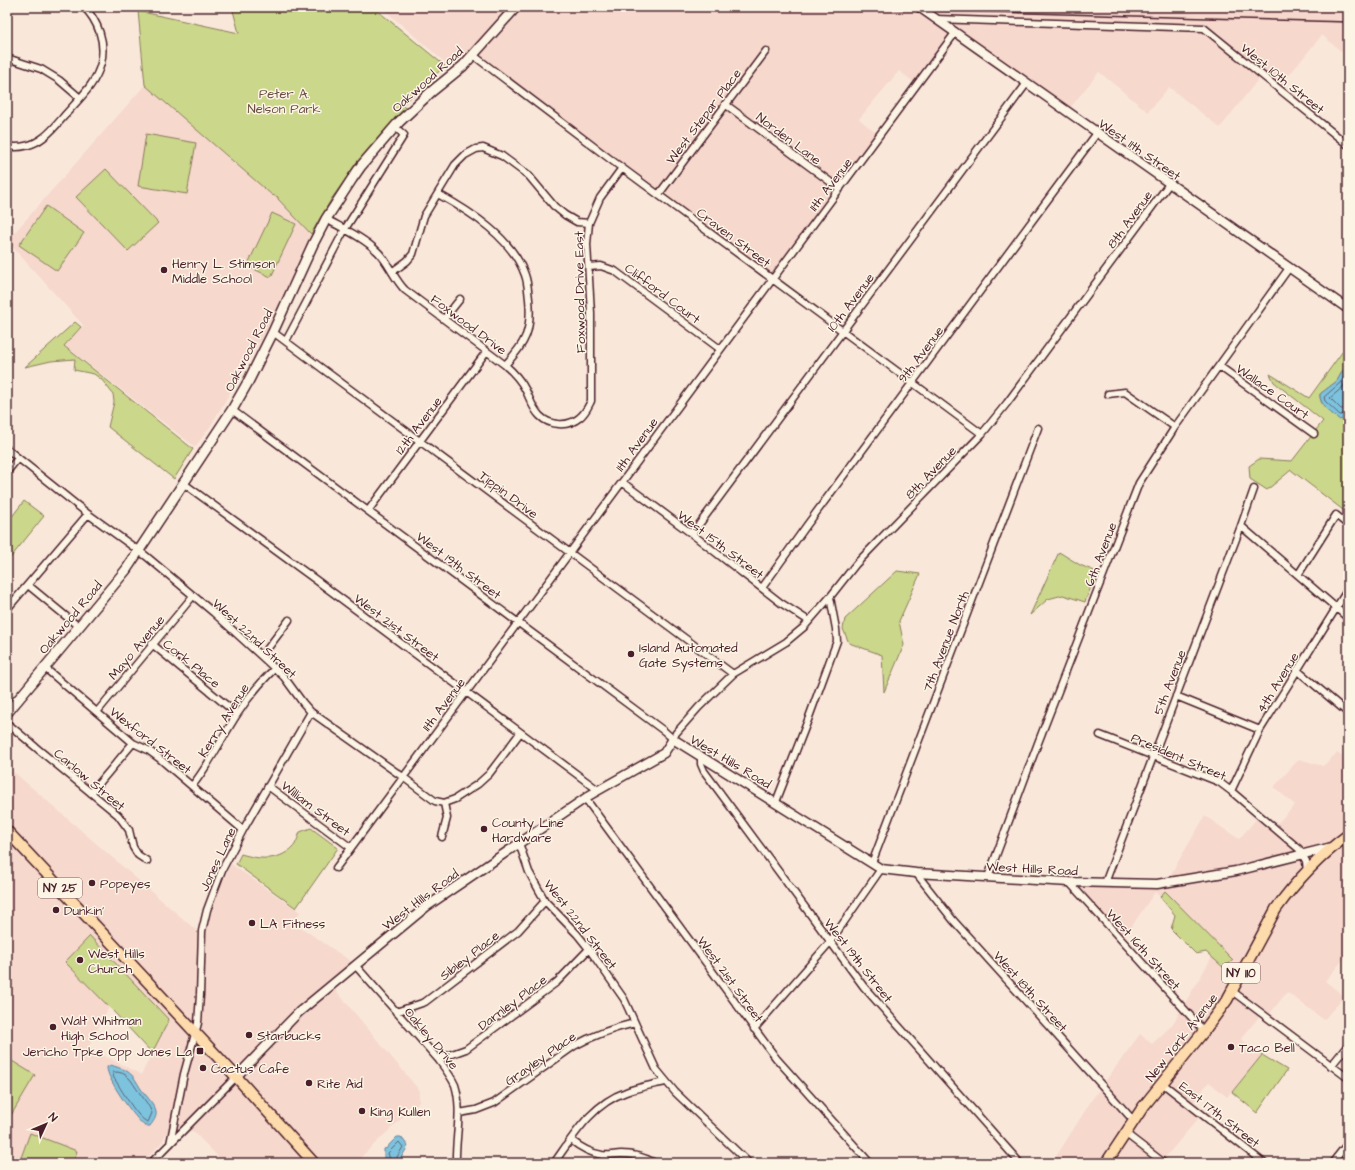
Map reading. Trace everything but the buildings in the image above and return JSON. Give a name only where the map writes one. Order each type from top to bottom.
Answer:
[{"type":"main road","name":"Oakwood Road","points":[[7,714],[120,578],[232,410],[273,332],[326,219],[361,166],[395,127],[418,104],[473,56],[516,7]]},
{"type":"main road","name":"NY 25","points":[[7,831],[314,1163]]},
{"type":"main road","name":"New York Avenue","points":[[1106,1163],[1133,1120],[1220,1009],[1232,991],[1276,909],[1307,872],[1332,847],[1348,834]]},
{"type":"street","points":[[7,146],[22,147],[34,143],[44,137],[90,87],[97,75],[102,62],[100,34],[95,20],[84,7]]},
{"type":"street","name":"West 11th Street","points":[[919,7],[955,34],[1348,309]]},
{"type":"street","name":"West 10th Street","points":[[935,19],[1204,28],[1348,145]]},
{"type":"street","name":"11th Avenue","points":[[336,868],[350,847],[955,34]]},
{"type":"street","name":"West Stepar Place","points":[[659,194],[766,51]]},
{"type":"street","name":"Craven Street","points":[[473,56],[982,434]]},
{"type":"street","points":[[7,58],[41,70],[59,80],[80,98]]},
{"type":"street","name":"10th Avenue","points":[[692,534],[1027,83]]},
{"type":"street","name":"Norden Lane","points":[[725,104],[840,190]]},
{"type":"street","points":[[286,342],[345,229],[404,135],[395,127]]},
{"type":"street","name":"9th Avenue","points":[[762,588],[807,524],[1097,133]]},
{"type":"street","points":[[392,272],[413,254],[424,216],[455,165],[465,155],[476,149],[484,148],[502,156],[529,176],[554,206],[565,215],[577,222],[588,223]]},
{"type":"street","name":"Foxwood Drive East","points":[[592,401],[591,313],[587,244],[588,223],[600,198],[622,168]]},
{"type":"street","name":"8th Avenue","points":[[673,739],[676,733],[699,707],[733,674],[786,642],[809,621],[856,564],[982,434],[1006,404],[1169,184]]},
{"type":"street","points":[[438,194],[477,218],[492,230],[513,253],[526,277],[530,305],[528,332],[520,349],[505,365]]},
{"type":"street","name":"Foxwood Drive","points":[[326,219],[345,229],[379,253],[397,282],[405,290],[505,365],[517,377],[524,387],[534,409],[546,421],[564,425],[571,423],[579,419],[587,410],[592,401]]},
{"type":"street","name":"Clifford Court","points":[[588,267],[601,266],[609,268],[720,349]]},
{"type":"street","name":"6th Avenue","points":[[988,877],[1139,483],[1175,427],[1289,268]]},
{"type":"street","points":[[444,319],[460,299]]},
{"type":"street","name":"Tippin Drive","points":[[273,332],[733,674]]},
{"type":"street","name":"12th Avenue","points":[[368,511],[486,352]]},
{"type":"street","name":"Wallace Court","points":[[1219,366],[1314,434]]},
{"type":"street","points":[[1108,394],[1125,392],[1175,427]]},
{"type":"street","name":"West 19th Street","points":[[232,410],[673,739]]},
{"type":"street","name":"7th Avenue North","points":[[872,863],[1038,428]]},
{"type":"street","name":"West 22nd Street","points":[[7,449],[88,514],[139,551],[193,596],[275,668],[312,712],[435,801],[444,803]]},
{"type":"street","points":[[7,472],[18,458]]},
{"type":"street","name":"West 15th Street","points":[[622,482],[762,588],[809,621]]},
{"type":"street","name":"West 21st Street","points":[[183,483],[598,790]]},
{"type":"street","name":"5th Avenue","points":[[1105,883],[1254,489]]},
{"type":"street","points":[[7,609],[88,514]]},
{"type":"street","points":[[1298,575],[1336,515],[1348,525]]},
{"type":"street","points":[[1241,526],[1348,618]]},
{"type":"street","points":[[28,585],[79,627]]},
{"type":"street","name":"4th Avenue","points":[[1231,791],[1260,730],[1348,589]]},
{"type":"street","name":"Mayo Avenue","points":[[96,712],[193,596]]},
{"type":"street","points":[[776,802],[837,641],[830,597]]},
{"type":"street","points":[[262,656],[289,620]]},
{"type":"street","name":"Cork Place","points":[[152,644],[237,714]]},
{"type":"street","name":"Wexford Street","points":[[45,668],[133,743],[148,750],[159,758],[243,830]]},
{"type":"street","name":"Kerry Avenue","points":[[192,786],[206,767],[237,714],[252,692],[275,668]]},
{"type":"street","points":[[1297,670],[1348,713]]},
{"type":"street","points":[[1176,696],[1260,730]]},
{"type":"street","name":"Jones Lane","points":[[170,1144],[184,1074],[199,1013],[200,951],[204,920],[222,870],[268,786],[312,712]]},
{"type":"street","name":"Carlow Street","points":[[7,723],[118,815],[129,830],[133,847],[138,855],[147,860]]},
{"type":"street","points":[[442,837],[447,818],[444,803],[455,799],[478,784],[489,774],[520,733]]},
{"type":"street","name":"President Street","points":[[1100,735],[1219,782],[1299,849],[1306,861],[1307,872]]},
{"type":"street","name":"West Hills Road","points":[[152,1163],[299,1012],[426,907],[585,798],[664,753],[673,739],[881,869],[916,873],[1069,882],[1157,884],[1236,871],[1332,847]]},
{"type":"street","points":[[91,793],[133,743]]},
{"type":"street","name":"West 19th Street","points":[[701,757],[701,764],[704,771],[868,992],[1018,1162]]},
{"type":"street","name":"William Street","points":[[268,786],[350,847]]},
{"type":"street","name":"West 21st Street","points":[[585,798],[776,1058],[870,1163]]},
{"type":"street","name":"West 22nd Street","points":[[519,844],[529,872],[545,901],[577,934],[624,999],[656,1069],[665,1082],[749,1163]]},
{"type":"street","points":[[754,1029],[830,942],[881,869]]},
{"type":"street","name":"West 18th Street","points":[[916,873],[953,920],[1133,1120]]},
{"type":"street","name":"West 16th Street","points":[[1069,882],[1204,1031]]},
{"type":"street","name":"Sibley Place","points":[[396,1012],[425,1002],[518,931],[545,901]]},
{"type":"street","name":"Darnley Place","points":[[438,1059],[466,1049],[479,1040],[557,982],[589,949]]},
{"type":"street","name":"Oakley Drive","points":[[355,965],[449,1073],[455,1085],[458,1100],[459,1113],[456,1141],[456,1163]]},
{"type":"street","points":[[1232,991],[1348,1078]]},
{"type":"street","name":"Grayley Place","points":[[459,1113],[476,1110],[494,1103],[574,1046],[588,1038],[635,1023]]},
{"type":"street","points":[[1331,1066],[1348,1045]]},
{"type":"street","points":[[554,1163],[584,1122],[601,1105],[625,1092],[665,1082]]},
{"type":"street","name":"East 17th Street","points":[[1162,1083],[1264,1163]]},
{"type":"street","points":[[1126,1133],[1164,1163]]},
{"type":"street","points":[[571,1140],[591,1153],[604,1156],[621,1154],[643,1156],[655,1163]]},
{"type":"street","points":[[1332,1163],[1348,1143]]},
{"type":"shaded area","points":[[381,7],[1348,7],[1348,57],[1322,35],[1280,86],[1264,72],[1220,128],[1169,87],[1148,112],[1099,72],[1070,108],[954,27],[914,82],[899,71],[859,119],[876,133],[771,274],[485,60],[448,65]]},
{"type":"shaded area","name":"Henry L. Stimson Middle School","points":[[145,85],[272,195],[279,197],[278,199],[311,234],[267,329],[210,427],[195,447],[65,346],[83,325],[7,241]]},
{"type":"shaded area","points":[[1337,753],[1348,760],[1348,954],[1325,981],[1344,996],[1324,1020],[1287,992],[1268,1016],[1263,1012],[1241,1039],[1262,1055],[1227,1097],[1209,1082],[1192,1104],[1203,1113],[1163,1160],[1154,1154],[1145,1163],[1056,1163],[1054,1160],[1093,1098],[1140,1034],[1152,1044],[1172,1025],[1212,957],[1224,968],[1165,892],[1160,897],[1155,892],[1123,939],[1073,883],[1165,884],[1205,816],[1239,839],[1259,816],[1273,828],[1295,805],[1274,787],[1299,759],[1323,766]]},
{"type":"shaded area","points":[[7,766],[197,931],[205,934],[215,898],[231,864],[300,912],[293,922],[352,962],[328,981],[419,1090],[419,1102],[361,1157],[370,1163],[224,1163],[193,1131],[166,1133],[163,1141],[142,1163],[7,1163]],"holes":[[[109,1007],[169,1020],[141,1075],[88,1048]]]},
{"type":"green space","name":"Peter A. Nelson Park","points":[[232,7],[373,7],[445,66],[402,105],[406,109],[355,166],[332,198],[311,234],[278,199],[278,197],[272,195],[145,85],[138,11],[239,33]]},
{"type":"green space","points":[[146,134],[196,143],[187,194],[138,186]]},
{"type":"green space","points":[[106,169],[158,223],[128,251],[76,197]]},
{"type":"green space","points":[[46,206],[84,233],[57,271],[19,245]]},
{"type":"green space","points":[[272,213],[296,224],[271,277],[247,266]]},
{"type":"green space","points":[[75,322],[81,327],[64,346],[193,449],[174,479],[108,427],[114,402],[113,394],[102,380],[94,374],[74,370],[75,359],[51,361],[25,367]]},
{"type":"green space","points":[[1348,344],[1348,366],[1343,370],[1337,381],[1320,394],[1320,399],[1328,410],[1336,415],[1345,418],[1348,415],[1348,504],[1343,510],[1291,470],[1267,490],[1250,479],[1249,466],[1259,459],[1292,461],[1323,421],[1274,382],[1270,374],[1309,398]]},
{"type":"green space","points":[[24,501],[44,516],[7,562],[7,523]]},
{"type":"green space","points":[[1059,552],[1080,565],[1097,572],[1085,602],[1063,595],[1048,599],[1030,615]]},
{"type":"green space","points":[[897,571],[920,574],[899,621],[904,645],[884,692],[882,655],[849,643],[843,629],[845,619]]},
{"type":"green space","points":[[311,828],[338,848],[296,908],[236,864],[241,854],[261,858],[280,856],[293,847],[300,832]]},
{"type":"green space","points":[[1165,891],[1233,960],[1224,968],[1206,952],[1196,954],[1171,929],[1175,915],[1160,897]]},
{"type":"green space","points":[[90,936],[169,1020],[152,1053],[65,962]]},
{"type":"green space","points":[[1262,1055],[1287,1070],[1257,1113],[1232,1092]]},
{"type":"green space","points":[[7,1058],[35,1075],[7,1122]]},
{"type":"green space","points":[[30,1133],[77,1151],[73,1163],[19,1163]]},
{"type":"water","points":[[1348,366],[1348,415],[1340,420],[1324,405],[1320,398],[1320,394],[1337,381],[1343,370]]},
{"type":"water","points":[[111,1065],[123,1069],[131,1074],[152,1103],[156,1114],[150,1126],[145,1126],[140,1122],[116,1089],[108,1072],[107,1067]]},
{"type":"water","points":[[397,1137],[401,1137],[408,1146],[401,1158],[404,1163],[388,1163],[384,1158],[384,1149],[387,1148]]},
{"type":"railway","points":[[818,7],[1348,22]]},
{"type":"place","name":"Henry L. Stimson Middle School","points":[[164,270]]},
{"type":"place","name":"Island Automated Gate Systems","points":[[631,654]]},
{"type":"place","name":"County Line Hardware","points":[[484,829]]},
{"type":"place","name":"Popeyes","points":[[92,883]]},
{"type":"place","name":"Dunkin'","points":[[56,910]]},
{"type":"place","name":"LA Fitness","points":[[252,923]]},
{"type":"place","name":"West Hills Church","points":[[80,960]]},
{"type":"place","name":"Walt Whitman High School","points":[[53,1027]]},
{"type":"place","name":"Starbucks","points":[[249,1035]]},
{"type":"place","name":"Taco Bell","points":[[1231,1047]]},
{"type":"place","name":"Jericho Tpke Opp Jones La","points":[[200,1051]]},
{"type":"place","name":"Cactus Cafe","points":[[203,1068]]},
{"type":"place","name":"Rite Aid","points":[[309,1083]]},
{"type":"place","name":"King Kullen","points":[[362,1111]]}]
